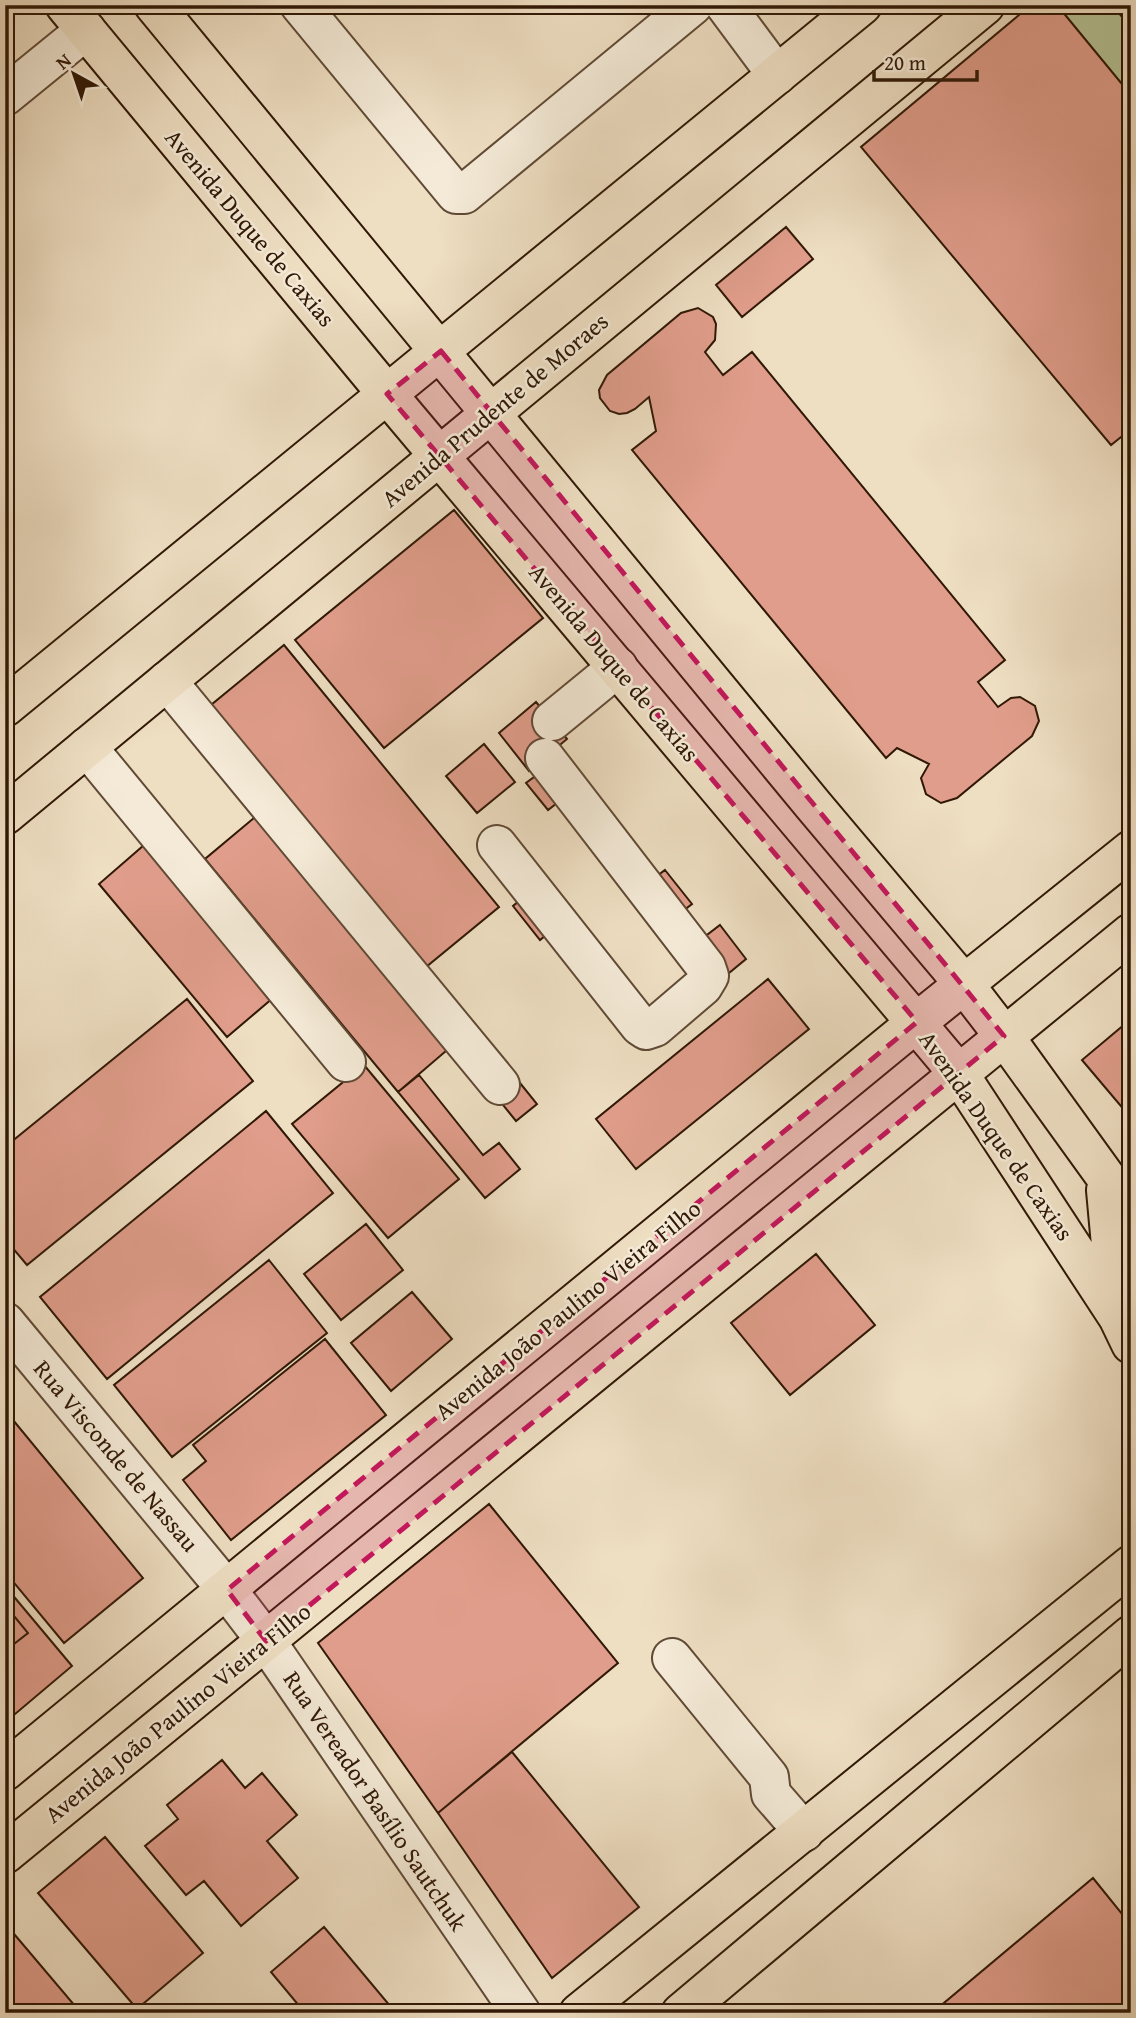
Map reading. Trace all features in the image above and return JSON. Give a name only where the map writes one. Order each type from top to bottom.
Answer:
[{"type":"main road","points":[[154,5],[964,984],[1105,1176],[1131,1225]]},
{"type":"main road","points":[[5,706],[862,5]]},
{"type":"main road","name":"Avenida Prudente de Moraes","points":[[5,815],[985,5]]},
{"type":"main road","name":"Avenida Duque de Caxias","points":[[75,18],[387,394],[918,1022],[959,1074],[1124,1330]]},
{"type":"main road","name":"Avenida João Paulino Vieira Filho","points":[[5,1771],[1131,850]]},
{"type":"main road","name":"Avenida João Paulino Vieira Filho","points":[[5,1854],[1131,933]]},
{"type":"main road","points":[[1105,1176],[1124,1330]]},
{"type":"main road","points":[[579,2013],[1131,1565]]},
{"type":"main road","points":[[681,2013],[1131,1635]]},
{"type":"street","points":[[300,5],[456,194],[460,195],[693,5]]},
{"type":"street","points":[[725,5],[777,75]]},
{"type":"street","points":[[5,96],[75,18]]},
{"type":"street","points":[[552,721],[618,667]]},
{"type":"street","points":[[167,681],[500,1085]]},
{"type":"street","points":[[87,747],[346,1062]]},
{"type":"street","points":[[497,845],[640,1026],[646,1030],[655,1027],[703,986],[709,976],[706,967],[545,758]]},
{"type":"street","name":"Rua Visconde de Nassau","points":[[5,1322],[227,1590]]},
{"type":"street","name":"Rua Vereador Basílio Sautchuk","points":[[227,1590],[266,1641],[520,2013]]},
{"type":"street","points":[[672,1658],[769,1777],[771,1794],[804,1832]]},
{"type":"path","points":[[1114,5],[1131,26]]},
{"type":"highlighted area","points":[[441,351],[1004,1036],[266,1641],[227,1590],[917,1022],[387,394]]},
{"type":"green space","points":[[1057,5],[1131,5],[1131,95]]},
{"type":"building","points":[[1031,5],[1057,5],[1131,95],[1131,429],[1111,445],[861,147]]},
{"type":"building","points":[[786,227],[813,259],[742,317],[716,285]]},
{"type":"building","points":[[698,308],[713,317],[716,324],[715,340],[705,352],[723,375],[752,352],[1005,660],[978,682],[998,707],[1011,698],[1020,697],[1035,706],[1039,721],[1032,736],[957,798],[941,803],[926,794],[921,778],[929,764],[897,748],[886,758],[632,450],[656,431],[649,397],[635,409],[619,414],[610,411],[600,398],[599,390],[607,375],[681,313]]},
{"type":"building","points":[[454,510],[543,618],[384,748],[295,640]]},
{"type":"building","points":[[284,645],[499,907],[426,967],[211,705]]},
{"type":"building","points":[[536,702],[567,739],[529,771],[499,733]]},
{"type":"building","points":[[484,744],[515,782],[477,813],[446,776]]},
{"type":"building","points":[[545,769],[566,796],[548,810],[526,783]]},
{"type":"building","points":[[267,807],[460,1039],[398,1092],[205,859]]},
{"type":"building","points":[[151,839],[280,992],[227,1037],[99,884]]},
{"type":"building","points":[[665,870],[692,904],[675,917],[648,883]]},
{"type":"building","points":[[530,892],[557,926],[540,940],[513,906]]},
{"type":"building","points":[[720,925],[746,959],[729,973],[703,938]]},
{"type":"building","points":[[768,979],[809,1029],[636,1169],[596,1119]]},
{"type":"building","points":[[187,999],[253,1081],[27,1265],[5,1239],[5,1147]]},
{"type":"building","points":[[1131,1019],[1131,1118],[1082,1060]]},
{"type":"building","points":[[364,1065],[459,1179],[388,1238],[292,1124]]},
{"type":"building","points":[[419,1075],[483,1155],[499,1143],[520,1169],[485,1198],[398,1092]]},
{"type":"building","points":[[520,1083],[537,1104],[516,1121],[499,1100]]},
{"type":"building","points":[[266,1111],[333,1193],[107,1379],[40,1297]]},
{"type":"building","points":[[366,1224],[403,1270],[341,1320],[304,1274]]},
{"type":"building","points":[[816,1254],[875,1325],[790,1395],[731,1323]]},
{"type":"building","points":[[269,1260],[327,1333],[172,1457],[114,1385]]},
{"type":"building","points":[[412,1292],[452,1339],[391,1391],[351,1343]]},
{"type":"building","points":[[325,1339],[386,1415],[231,1540],[183,1480],[206,1461],[193,1445]]},
{"type":"building","points":[[13,1420],[143,1578],[64,1643],[5,1572],[5,1427]]},
{"type":"building","points":[[489,1504],[618,1663],[438,1813],[318,1643]]},
{"type":"building","points":[[5,1586],[72,1666],[8,1720],[5,1717]]},
{"type":"building","points":[[5,1605],[28,1633],[5,1651]]},
{"type":"building","points":[[512,1752],[639,1907],[552,1978],[438,1813]]},
{"type":"building","points":[[222,1760],[245,1788],[262,1773],[297,1815],[267,1841],[298,1878],[241,1926],[204,1881],[186,1895],[145,1846],[178,1819],[167,1805]]},
{"type":"building","points":[[105,1837],[203,1953],[137,2009],[38,1893]]},
{"type":"building","points":[[1093,1878],[1131,1925],[1131,2013],[942,2013],[938,2008]]},
{"type":"building","points":[[324,1927],[396,2013],[305,2013],[271,1972]]},
{"type":"building","points":[[9,1928],[81,2013],[5,2013],[5,1931]]}]
